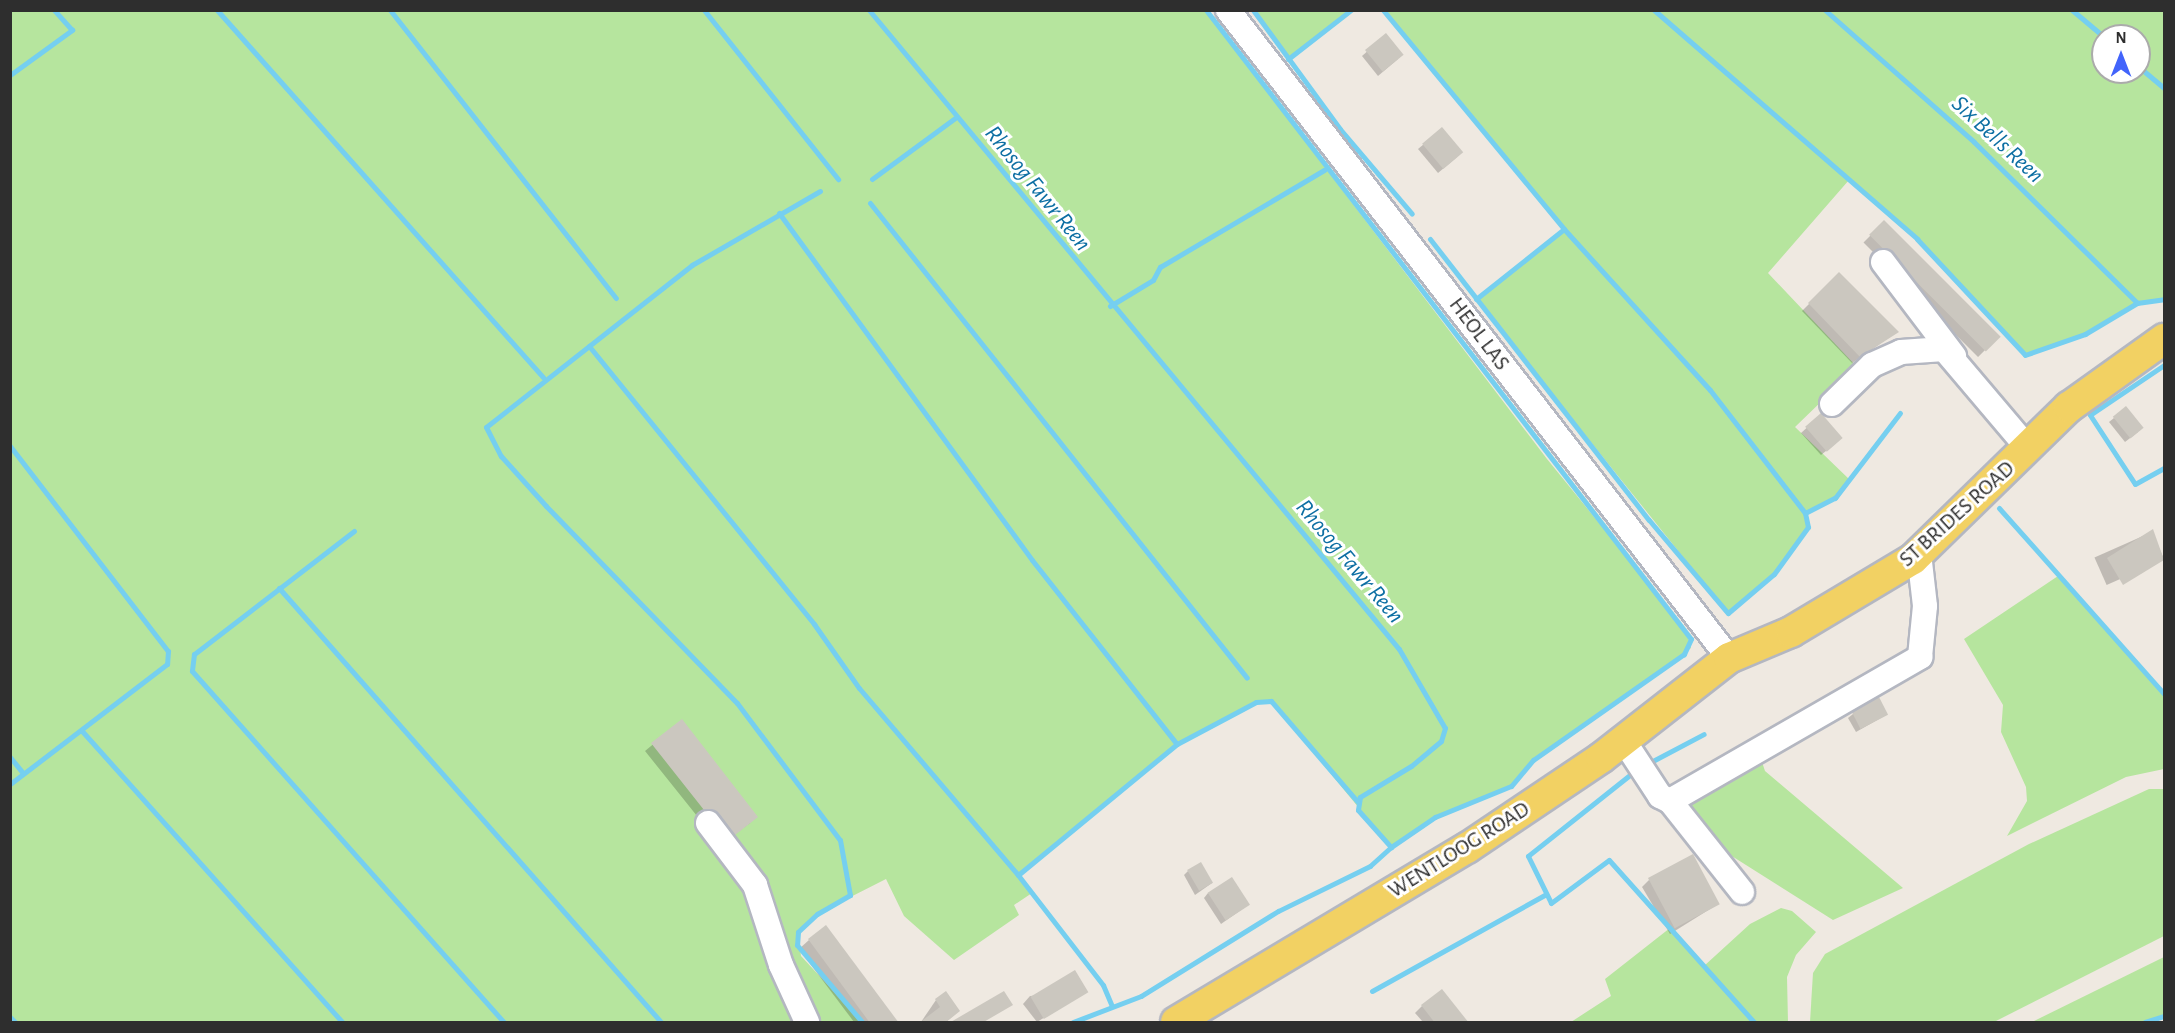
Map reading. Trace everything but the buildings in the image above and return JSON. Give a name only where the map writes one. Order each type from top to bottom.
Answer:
[{"type":"main road","name":"ST BRIDES ROAD","points":[[1729,658],[1791,632],[1919,553],[2069,407],[2164,339]]},
{"type":"main road","name":"WENTLOOG ROAD","points":[[1176,1023],[1467,848],[1624,741],[1729,658]]},
{"type":"street","name":"HEOL LAS","points":[[1228,10],[1729,658]]},
{"type":"street","points":[[1883,262],[2028,448]]},
{"type":"street","points":[[1832,404],[1872,365],[1901,352],[1944,349],[1954,356]]},
{"type":"street","points":[[1670,801],[1920,657],[1925,606],[1919,553]]},
{"type":"street","points":[[1624,741],[1660,796],[1670,801],[1742,892]]},
{"type":"street","points":[[708,823],[755,885],[781,965],[807,1023]]},
{"type":"green space","points":[[10,11],[1206,11],[1547,459],[1686,630],[1691,648],[1533,760],[1511,786],[1435,817],[1391,847],[1271,701],[1256,702],[1177,744],[1018,875],[1032,893],[1014,905],[1019,915],[954,960],[904,916],[886,879],[817,914],[798,932],[801,956],[862,1022],[11,1022]]},
{"type":"green space","points":[[1253,11],[1351,11],[1288,59]]},
{"type":"green space","points":[[1383,11],[2164,11],[2164,299],[2137,303],[2085,334],[2025,355],[1917,239],[1849,180],[1768,273],[1857,367],[1795,427],[1850,480],[1835,498],[1805,513],[1808,527],[1774,574],[1728,613],[1476,299],[1564,229]]},
{"type":"green space","points":[[2058,576],[2164,694],[2164,769],[2126,777],[2007,836],[2027,801],[2026,787],[2001,732],[2003,705],[1964,639]]},
{"type":"green space","points":[[1760,756],[1765,771],[1903,888],[1833,920],[1727,853],[1698,827],[1687,812],[1688,802]]},
{"type":"green space","points":[[2149,789],[2164,789],[2164,936],[1994,1022],[1810,1022],[1813,973],[1825,954],[2029,844]]},
{"type":"green space","points":[[1781,908],[1792,911],[1816,932],[1796,955],[1787,977],[1788,1022],[1571,1022],[1611,996],[1605,979],[1670,928],[1704,966],[1750,924]]},
{"type":"green space","points":[[2164,957],[2164,1016],[2145,1022],[2032,1022]]},
{"type":"waterway","points":[[10,75],[72,30],[54,10]]},
{"type":"waterway","points":[[217,10],[543,377]]},
{"type":"waterway","points":[[390,10],[616,298]]},
{"type":"waterway","points":[[704,10],[838,179]]},
{"type":"waterway","name":"Rhosog Fawr Reen","points":[[869,10],[1399,649],[1445,728],[1441,741],[1411,766],[1360,797],[1358,810],[1391,847],[1370,866],[1278,911],[1141,996],[1073,1022]]},
{"type":"waterway","points":[[1206,10],[1691,639],[1684,654],[1533,760],[1511,786],[1435,817],[1391,847]]},
{"type":"waterway","points":[[1253,10],[1340,129],[1412,214]]},
{"type":"waterway","points":[[1288,59],[1351,10]]},
{"type":"waterway","points":[[1383,10],[1564,229],[1710,390],[1805,513]]},
{"type":"waterway","points":[[1654,10],[1917,239],[2025,355],[2085,334],[2137,303],[2164,299]]},
{"type":"waterway","name":"Six Bells Reen","points":[[1825,10],[1974,142],[2137,303]]},
{"type":"waterway","points":[[2072,10],[2091,26]]},
{"type":"waterway","points":[[2151,77],[2164,88]]},
{"type":"waterway","points":[[872,179],[955,118]]},
{"type":"waterway","points":[[1110,306],[1153,280],[1160,267],[1324,170]]},
{"type":"waterway","points":[[820,191],[692,265],[486,427],[501,456],[546,506],[737,703],[840,840],[850,895],[817,914],[798,932],[797,945],[862,1022]]},
{"type":"waterway","points":[[870,203],[1247,678]]},
{"type":"waterway","points":[[779,213],[1032,560],[1177,744]]},
{"type":"waterway","points":[[1476,299],[1564,229]]},
{"type":"waterway","points":[[1430,239],[1649,520],[1728,613],[1774,574],[1808,527],[1805,513],[1835,498],[1900,413]]},
{"type":"waterway","points":[[589,346],[814,624],[859,688],[1018,875],[1103,985],[1112,1006]]},
{"type":"waterway","points":[[2164,365],[2090,415],[2135,484],[2164,468]]},
{"type":"waterway","points":[[10,446],[168,651],[167,664],[10,784]]},
{"type":"waterway","points":[[1999,508],[2164,694]]},
{"type":"waterway","points":[[354,531],[194,654],[192,671],[504,1022]]},
{"type":"waterway","points":[[279,588],[661,1022]]},
{"type":"waterway","points":[[1018,875],[1177,744],[1256,702],[1271,701],[1358,802]]},
{"type":"waterway","points":[[82,731],[342,1022]]},
{"type":"waterway","points":[[1647,764],[1704,734]]},
{"type":"waterway","points":[[10,757],[23,773]]},
{"type":"waterway","points":[[1636,770],[1528,856],[1551,903],[1609,860],[1754,1022]]},
{"type":"waterway","points":[[1372,991],[1546,894]]},
{"type":"waterway","points":[[2145,1022],[2164,1016]]},
{"type":"waterway","points":[[10,1017],[15,1022]]}]
